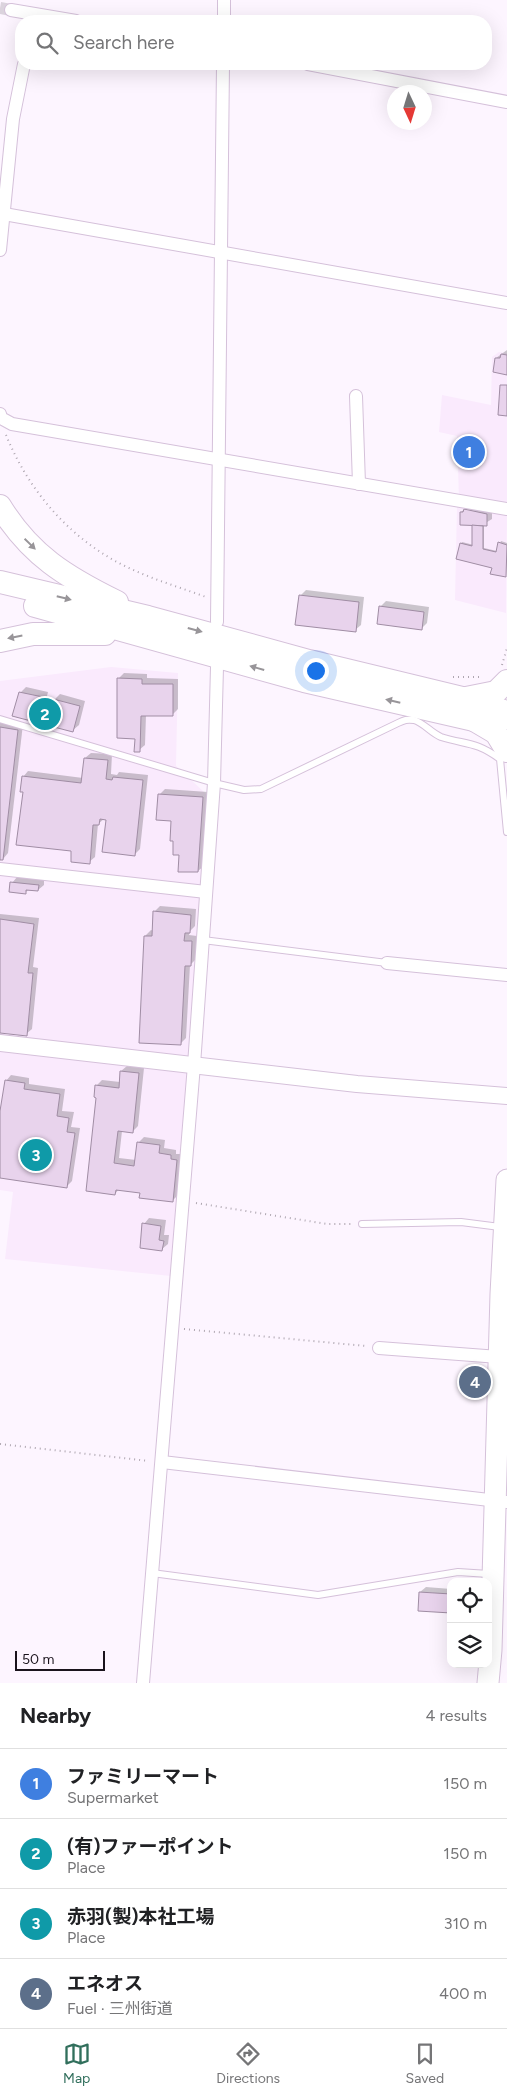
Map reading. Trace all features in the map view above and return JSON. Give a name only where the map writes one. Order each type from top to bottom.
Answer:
[{"type":"highway","points":[[0,506],[21,536],[51,565],[141,626]]},
{"type":"highway","points":[[0,582],[141,626],[304,681],[474,720],[507,718]]},
{"type":"highway","points":[[0,598],[309,661],[462,698],[507,712]]},
{"type":"highway","points":[[0,641],[33,634],[141,626]]},
{"type":"highway","points":[[462,698],[496,692],[504,674]]},
{"type":"highway","points":[[474,720],[496,733],[507,751]]},
{"type":"highway","points":[[488,1683],[493,1574],[501,1502],[499,1357],[507,1180]]},
{"type":"street","points":[[224,0],[224,15]]},
{"type":"street","points":[[11,10],[25,15]]},
{"type":"street","points":[[0,250],[13,119],[23,70]]},
{"type":"street","points":[[217,622],[223,70]]},
{"type":"street","points":[[339,70],[507,102]]},
{"type":"street","points":[[4,214],[507,303]]},
{"type":"street","points":[[356,396],[359,484]]},
{"type":"street","points":[[1,416],[12,424],[507,508]]},
{"type":"street","points":[[143,1683],[194,1064],[214,783],[217,667]]},
{"type":"street","points":[[0,869],[206,892]]},
{"type":"street","points":[[387,963],[507,975]]},
{"type":"street","points":[[0,1043],[357,1084],[507,1096]]},
{"type":"street","points":[[378,1348],[499,1357]]},
{"type":"street","points":[[162,1462],[501,1502]]},
{"type":"lane","points":[[0,719],[214,783],[244,790],[261,789],[406,719],[415,721],[435,734],[479,746],[500,759],[503,810],[507,832]]},
{"type":"lane","points":[[203,940],[387,963]]},
{"type":"lane","points":[[362,1224],[461,1222],[504,1228]]},
{"type":"lane","points":[[152,1573],[318,1595],[458,1572],[493,1574]]},
{"type":"path","points":[[1,416],[2,426],[16,461],[38,495],[62,521],[84,540],[101,553],[119,563],[155,579],[218,601]]},
{"type":"path","points":[[504,674],[507,648]]},
{"type":"path","points":[[451,677],[481,677]]},
{"type":"path","points":[[184,1201],[327,1224],[362,1224]]},
{"type":"path","points":[[173,1328],[378,1348]]},
{"type":"path","points":[[0,1444],[162,1462]]},
{"type":"shaded area","points":[[499,352],[507,353],[507,504],[459,499],[457,436],[439,432],[442,395],[491,405],[492,357]]},
{"type":"shaded area","points":[[457,506],[507,515],[506,613],[455,600]]},
{"type":"shaded area","points":[[111,667],[178,673],[176,766],[206,794],[191,1038],[171,1276],[5,1259],[13,1192],[0,1190],[0,681]]},
{"type":"building","points":[[501,354],[507,355],[507,375],[493,372],[495,358],[500,358]]},
{"type":"building","points":[[500,385],[507,385],[507,416],[498,415]]},
{"type":"building","points":[[464,509],[487,514],[487,526],[460,525],[460,512],[463,512]]},
{"type":"building","points":[[472,525],[483,526],[483,549],[496,552],[498,542],[507,545],[506,577],[490,574],[492,568],[456,559],[460,543],[472,546]]},
{"type":"building","points":[[299,595],[359,602],[356,632],[295,625]]},
{"type":"building","points":[[379,606],[424,612],[422,630],[377,624]]},
{"type":"building","points":[[117,678],[142,679],[142,684],[173,684],[173,716],[141,716],[140,752],[134,752],[135,739],[117,738]]},
{"type":"building","points":[[19,692],[43,697],[40,709],[50,711],[53,699],[80,706],[73,732],[12,716]]},
{"type":"building","points":[[0,727],[18,730],[3,860],[0,860]]},
{"type":"building","points":[[84,758],[108,760],[106,779],[112,780],[113,777],[143,780],[135,856],[102,852],[106,820],[100,819],[99,825],[93,825],[90,864],[71,862],[71,851],[16,845],[23,792],[20,792],[22,776],[81,783]]},
{"type":"building","points":[[158,794],[203,797],[198,872],[178,872],[179,855],[173,855],[173,841],[170,841],[171,821],[156,820]]},
{"type":"building","points":[[10,882],[39,885],[38,891],[26,890],[26,894],[9,892]]},
{"type":"building","points":[[153,911],[191,915],[190,933],[185,933],[184,941],[192,941],[191,966],[185,966],[181,1045],[139,1043],[144,936],[152,936]]},
{"type":"building","points":[[0,919],[34,924],[28,973],[33,973],[27,1036],[0,1033]]},
{"type":"building","points":[[120,1071],[139,1073],[133,1133],[118,1131],[114,1163],[134,1166],[137,1142],[160,1145],[159,1153],[171,1155],[171,1159],[177,1160],[173,1202],[139,1198],[140,1193],[116,1190],[115,1195],[86,1191],[96,1098],[94,1097],[95,1085],[119,1088]]},
{"type":"building","points":[[5,1080],[25,1083],[24,1089],[60,1094],[57,1116],[69,1118],[67,1132],[75,1133],[67,1188],[0,1178],[0,1111]]},
{"type":"building","points":[[142,1223],[161,1226],[159,1240],[164,1241],[162,1251],[140,1248]]},
{"type":"building","points":[[419,1592],[447,1594],[447,1613],[418,1611]]},
{"type":"tunnel","points":[[0,8],[11,10]]},
{"type":"place","name":"ファミリーマート","points":[[469,452]]},
{"type":"place","name":"(有)ファーポイント","points":[[45,714]]},
{"type":"place","name":"赤羽(製)本社工場","points":[[36,1155]]},
{"type":"place","name":"エネオス","points":[[475,1382]]}]
